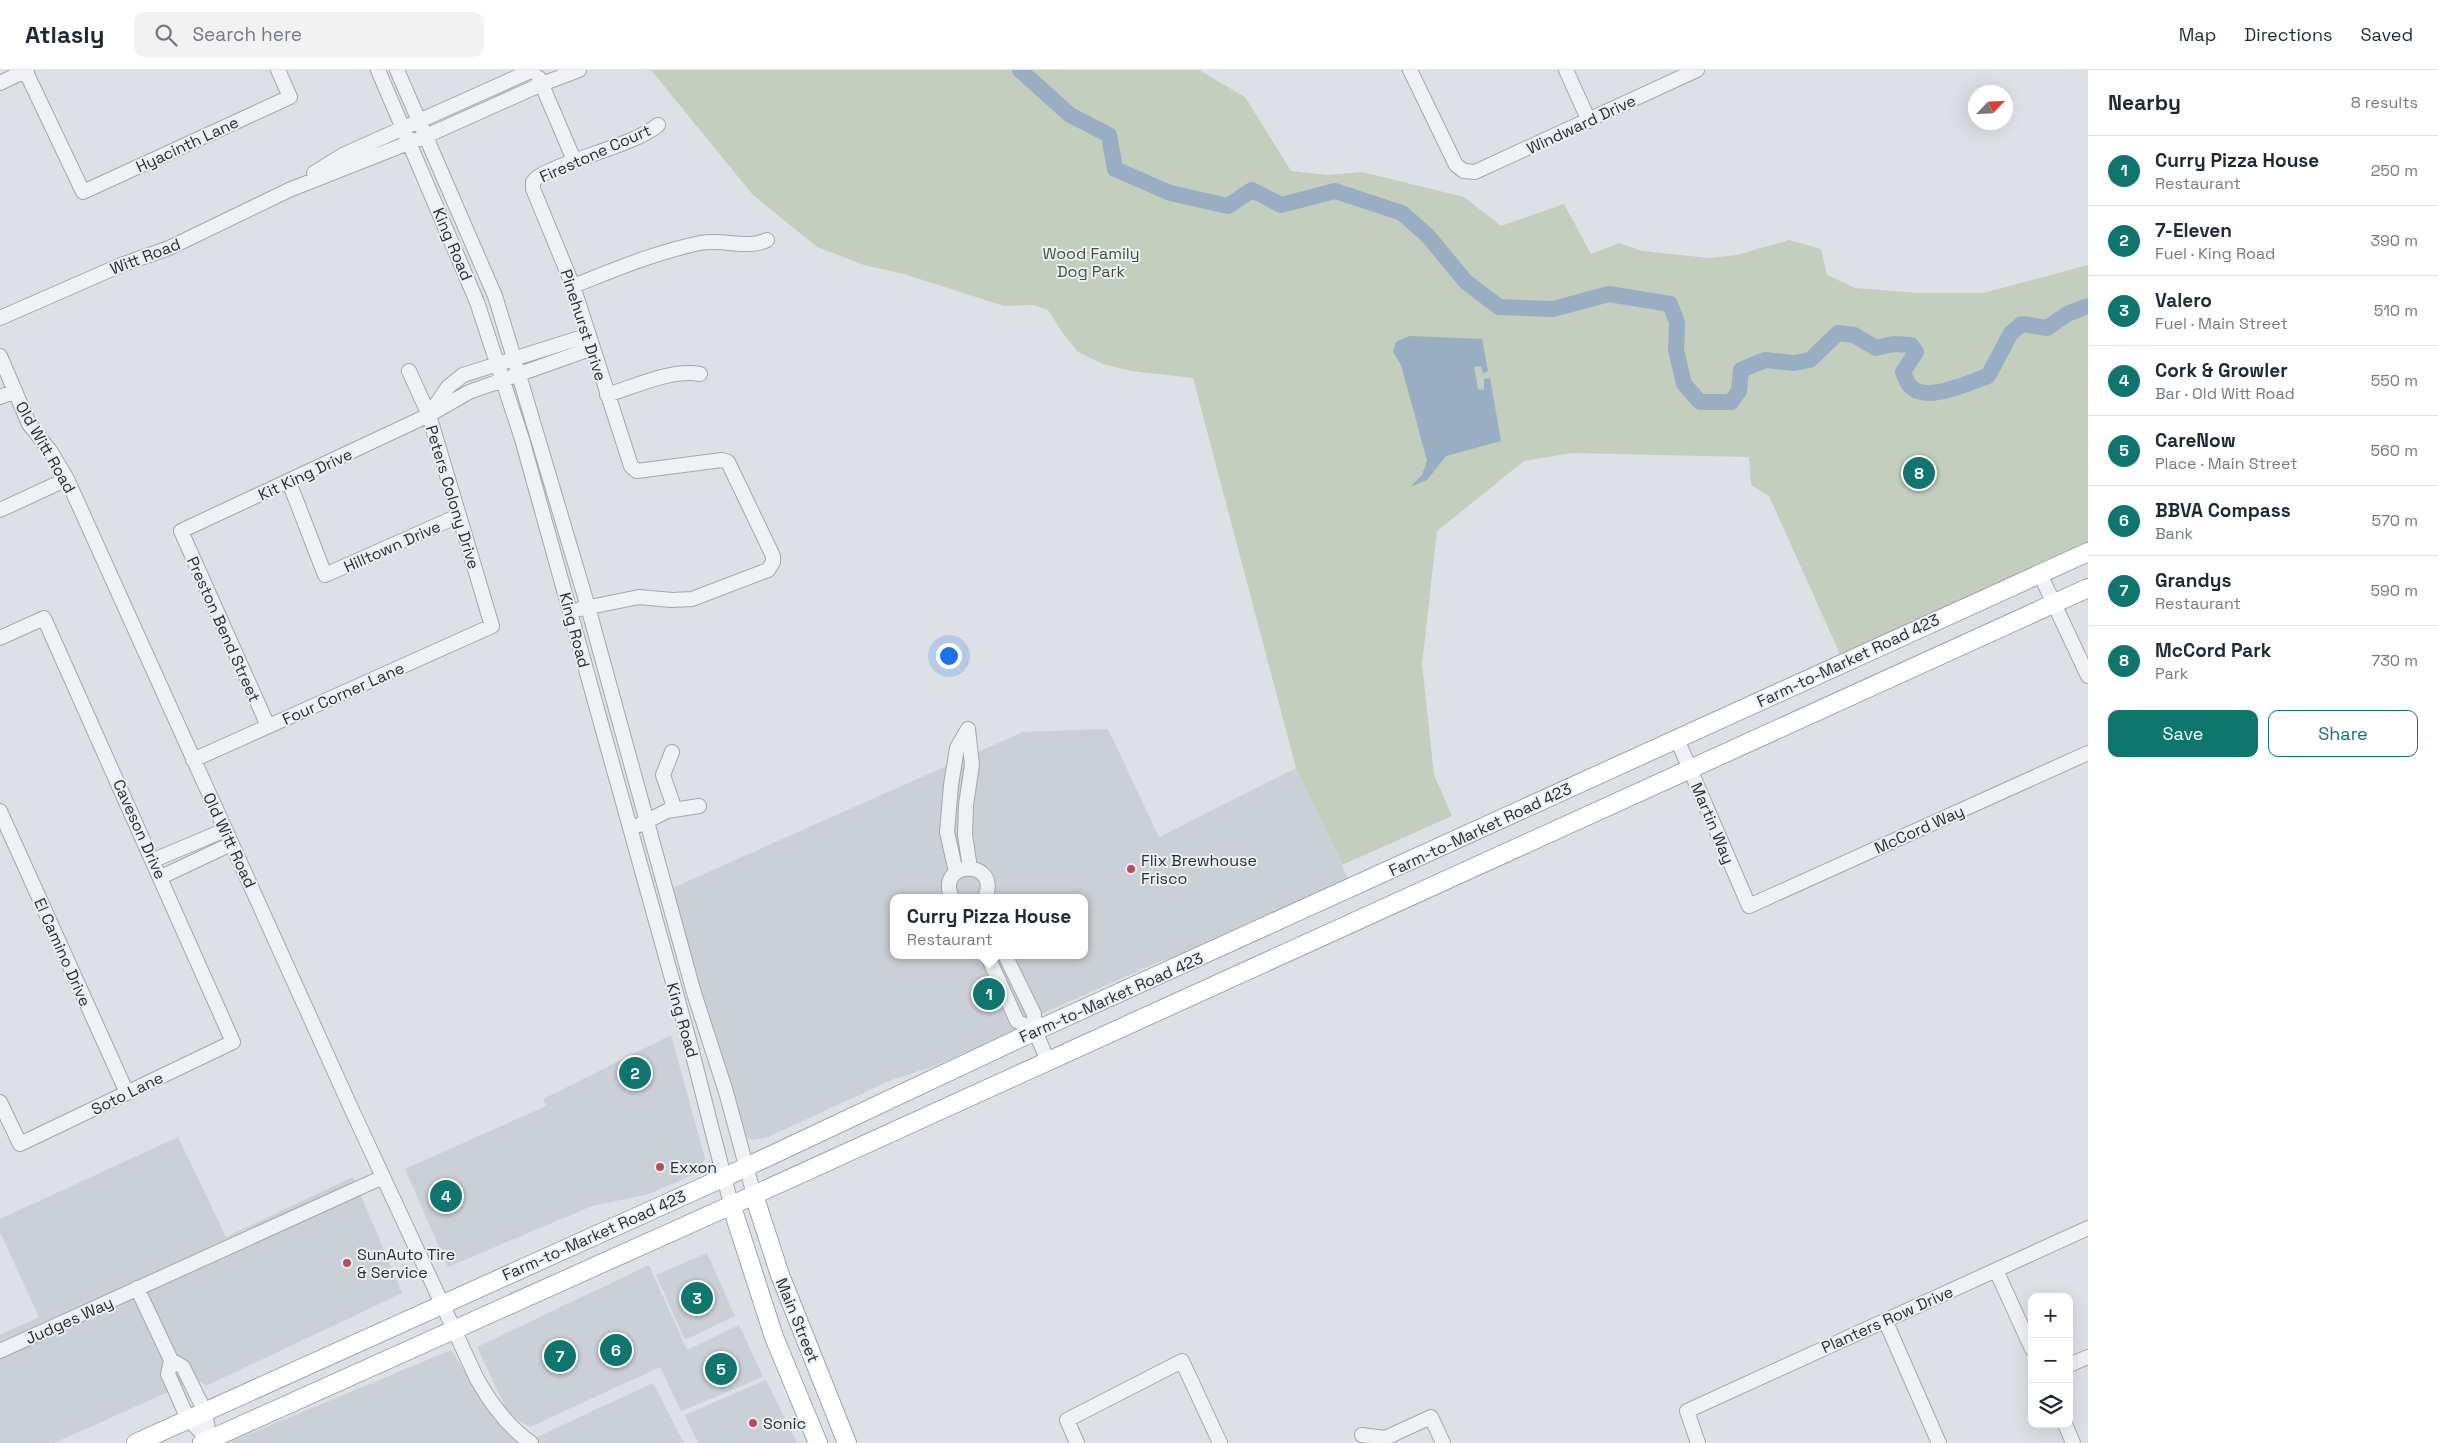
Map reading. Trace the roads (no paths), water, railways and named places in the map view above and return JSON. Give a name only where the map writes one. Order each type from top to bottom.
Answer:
[{"type":"main road","name":"Farm-to-Market Road 423","points":[[136,1443],[725,1177],[1035,1031],[2088,552]]},
{"type":"main road","name":"Farm-to-Market Road 423","points":[[207,1442],[454,1328],[754,1195],[2088,588]]},
{"type":"main road","name":"Main Street","points":[[754,1195],[780,1276],[847,1443]]},
{"type":"main road","name":"Main Street","points":[[731,1204],[774,1337],[818,1443]]},
{"type":"street","name":"Hyacinth Lane","points":[[26,70],[83,192],[290,96],[278,70]]},
{"type":"street","points":[[0,83],[26,70]]},
{"type":"street","name":"King Road","points":[[378,70],[477,302],[498,363],[570,612],[628,828],[689,1040],[731,1204]]},
{"type":"street","name":"King Road","points":[[397,70],[495,296],[588,607],[646,822],[707,1034],[726,1092],[754,1195]]},
{"type":"street","name":"Witt Road","points":[[289,190],[343,155],[534,70]]},
{"type":"street","points":[[534,70],[542,84],[574,160]]},
{"type":"street","name":"Witt Road","points":[[0,318],[121,265],[169,248],[289,190],[426,136],[542,84],[580,70]]},
{"type":"street","name":"Windward Drive","points":[[1410,70],[1456,165],[1464,171],[1475,172],[1697,70]]},
{"type":"street","points":[[1566,70],[1589,121]]},
{"type":"street","name":"Firestone Court","points":[[533,182],[540,175],[574,160],[641,136],[658,125]]},
{"type":"street","name":"Pinehurst Drive","points":[[533,182],[535,196],[573,286],[607,395],[633,468],[637,471],[722,460],[728,462],[773,556],[773,562],[768,570],[692,599],[672,600],[639,597],[588,607]]},
{"type":"street","points":[[573,286],[675,248],[703,242],[759,244],[768,240]]},
{"type":"street","points":[[429,415],[448,387],[463,375],[514,358],[591,341]]},
{"type":"street","name":"Kit King Drive","points":[[181,531],[429,415],[469,392],[519,374],[591,341]]},
{"type":"street","name":"Old Witt Road","points":[[0,356],[30,424],[51,452],[67,479],[231,844],[314,1021],[476,1379],[490,1403],[517,1433],[531,1443]]},
{"type":"street","name":"Peters Colony Drive","points":[[409,371],[429,415],[492,626]]},
{"type":"street","points":[[607,395],[676,374],[688,372],[700,374]]},
{"type":"street","points":[[0,397],[15,391]]},
{"type":"street","points":[[0,510],[67,479]]},
{"type":"street","name":"Hilltown Drive","points":[[288,482],[325,576],[458,516]]},
{"type":"street","name":"Preston Bend Street","points":[[181,531],[268,726]]},
{"type":"street","points":[[2040,574],[2088,676]]},
{"type":"street","points":[[570,612],[588,607]]},
{"type":"street","name":"Caveson Drive","points":[[0,638],[44,618],[154,860],[233,1042]]},
{"type":"street","name":"Four Corner Lane","points":[[193,760],[492,626]]},
{"type":"street","points":[[956,872],[947,832],[951,784],[957,748],[968,729],[972,765],[966,805],[965,835],[970,868]]},
{"type":"street","name":"Martin Way","points":[[1677,739],[1749,906]]},
{"type":"street","points":[[672,752],[663,775],[675,810]]},
{"type":"street","name":"McCord Way","points":[[1749,906],[2088,753]]},
{"type":"street","points":[[628,828],[646,822],[667,811],[700,806]]},
{"type":"street","name":"El Camino Drive","points":[[0,811],[127,1093]]},
{"type":"street","points":[[154,860],[225,830]]},
{"type":"street","points":[[161,877],[231,844]]},
{"type":"street","points":[[951,894],[949,883],[956,872],[970,868],[977,870],[986,879],[988,886],[986,894]]},
{"type":"street","points":[[989,959],[1017,1021],[1035,1031]]},
{"type":"street","points":[[1007,959],[1034,1014],[1035,1031],[1048,1061]]},
{"type":"street","points":[[689,1040],[707,1034]]},
{"type":"street","name":"Soto Lane","points":[[0,1102],[20,1144],[233,1042]]},
{"type":"street","name":"Judges Way","points":[[0,1351],[383,1177]]},
{"type":"street","name":"Planters Row Drive","points":[[1698,1443],[1686,1411],[2088,1228]]},
{"type":"street","points":[[1996,1270],[2028,1340]]},
{"type":"street","points":[[137,1288],[171,1360],[182,1367],[204,1412],[207,1442]]},
{"type":"street","points":[[1885,1320],[1939,1443]]},
{"type":"street","points":[[2073,1363],[2088,1357]]},
{"type":"street","points":[[171,1360],[168,1374],[188,1419],[207,1442]]},
{"type":"street","points":[[1077,1443],[1067,1420],[1182,1361],[1220,1443]]},
{"type":"street","points":[[1362,1435],[1385,1438],[1431,1417],[1443,1443]]},
{"type":"street","points":[[2067,1428],[2073,1443]]},
{"type":"water","points":[[1409,336],[1482,339],[1488,371],[1483,373],[1481,366],[1474,367],[1478,389],[1484,390],[1484,379],[1490,378],[1501,441],[1446,456],[1427,480],[1410,487],[1422,475],[1427,461],[1401,365],[1393,352],[1396,342]]},
{"type":"waterway","points":[[1020,70],[1070,115],[1109,135],[1115,169],[1170,193],[1228,206],[1252,190],[1281,205],[1335,191],[1402,213],[1428,236],[1466,282],[1499,307],[1553,309],[1609,294],[1670,304],[1677,322],[1676,350],[1684,384],[1700,402],[1731,402],[1739,391],[1741,370],[1765,360],[1794,363],[1810,360],[1838,333],[1854,335],[1876,348],[1893,344],[1911,345],[1916,352],[1903,372],[1909,385],[1917,391],[1926,393],[1948,390],[1988,376],[2011,333],[2022,324],[2047,328],[2067,314],[2088,306]]},
{"type":"place","name":"McCord Park","points":[[1919,473]]},
{"type":"place","name":"Flix Brewhouse Frisco","points":[[1131,869]]},
{"type":"place","name":"Curry Pizza House","points":[[989,994]]},
{"type":"place","name":"7-Eleven","points":[[635,1073]]},
{"type":"place","name":"Exxon","points":[[660,1167]]},
{"type":"place","name":"Cork & Growler","points":[[446,1196]]},
{"type":"place","name":"SunAuto Tire & Service","points":[[347,1263]]},
{"type":"place","name":"Valero","points":[[697,1298]]},
{"type":"place","name":"BBVA Compass","points":[[616,1350]]},
{"type":"place","name":"Grandys","points":[[560,1356]]},
{"type":"place","name":"CareNow","points":[[721,1369]]},
{"type":"place","name":"Sonic","points":[[753,1423]]},
{"type":"park label","name":"Wood Family Dog Park","points":[[1091,262]]}]
